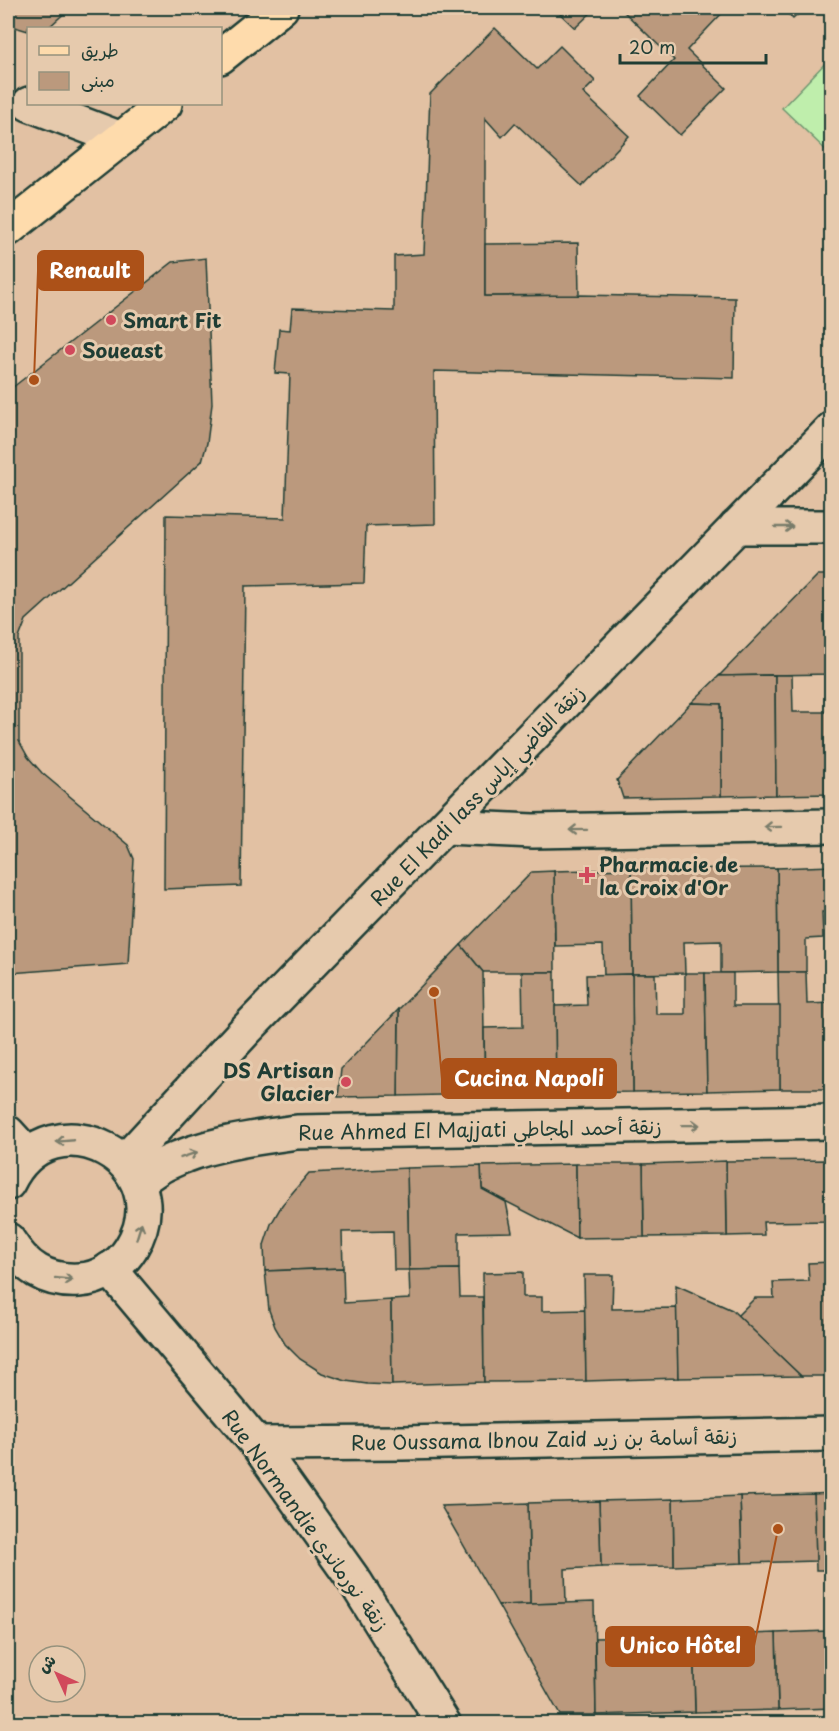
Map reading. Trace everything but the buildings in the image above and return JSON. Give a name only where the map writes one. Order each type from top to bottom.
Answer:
[{"type":"main road","points":[[222,55],[281,8]]},
{"type":"main road","points":[[8,229],[164,105]]},
{"type":"street","points":[[8,96],[27,102]]},
{"type":"street","points":[[34,105],[121,140]]},
{"type":"street","name":"Rue El Kadi Iass زنقة القاضي إياس","points":[[131,1172],[244,1032],[831,429]]},
{"type":"street","points":[[736,527],[831,527]]},
{"type":"street","points":[[446,827],[533,831],[831,826]]},
{"type":"street","name":"Rue Ahmed El Majjati زنقة أحمد المجاطي","points":[[131,1172],[258,1137],[297,1132],[831,1122]]},
{"type":"street","points":[[8,1183],[16,1168],[18,1144],[39,1148],[56,1141],[82,1140],[105,1148],[131,1172],[142,1206],[139,1234],[128,1253],[110,1269],[88,1279],[63,1280],[39,1273],[12,1257]]},
{"type":"street","name":"Rue Normandie زنقة نورماندي","points":[[110,1269],[257,1444],[356,1583],[444,1724]]},
{"type":"street","name":"Rue Oussama Ibnou Zaid زنقة أسامة بن زيد","points":[[257,1444],[831,1434]]},
{"type":"green space","points":[[831,57],[831,155],[782,108]]},
{"type":"place","name":"Smart Fit","points":[[111,320]]},
{"type":"place","name":"Soueast","points":[[70,350]]},
{"type":"place","name":"Renault","points":[[34,380]]},
{"type":"place","name":"Pharmacie de la Croix d'Or","points":[[587,875]]},
{"type":"place","name":"Cucina Napoli","points":[[434,992]]},
{"type":"place","name":"DS Artisan Glacier","points":[[346,1082]]},
{"type":"place","name":"Unico Hôtel","points":[[778,1529]]}]
